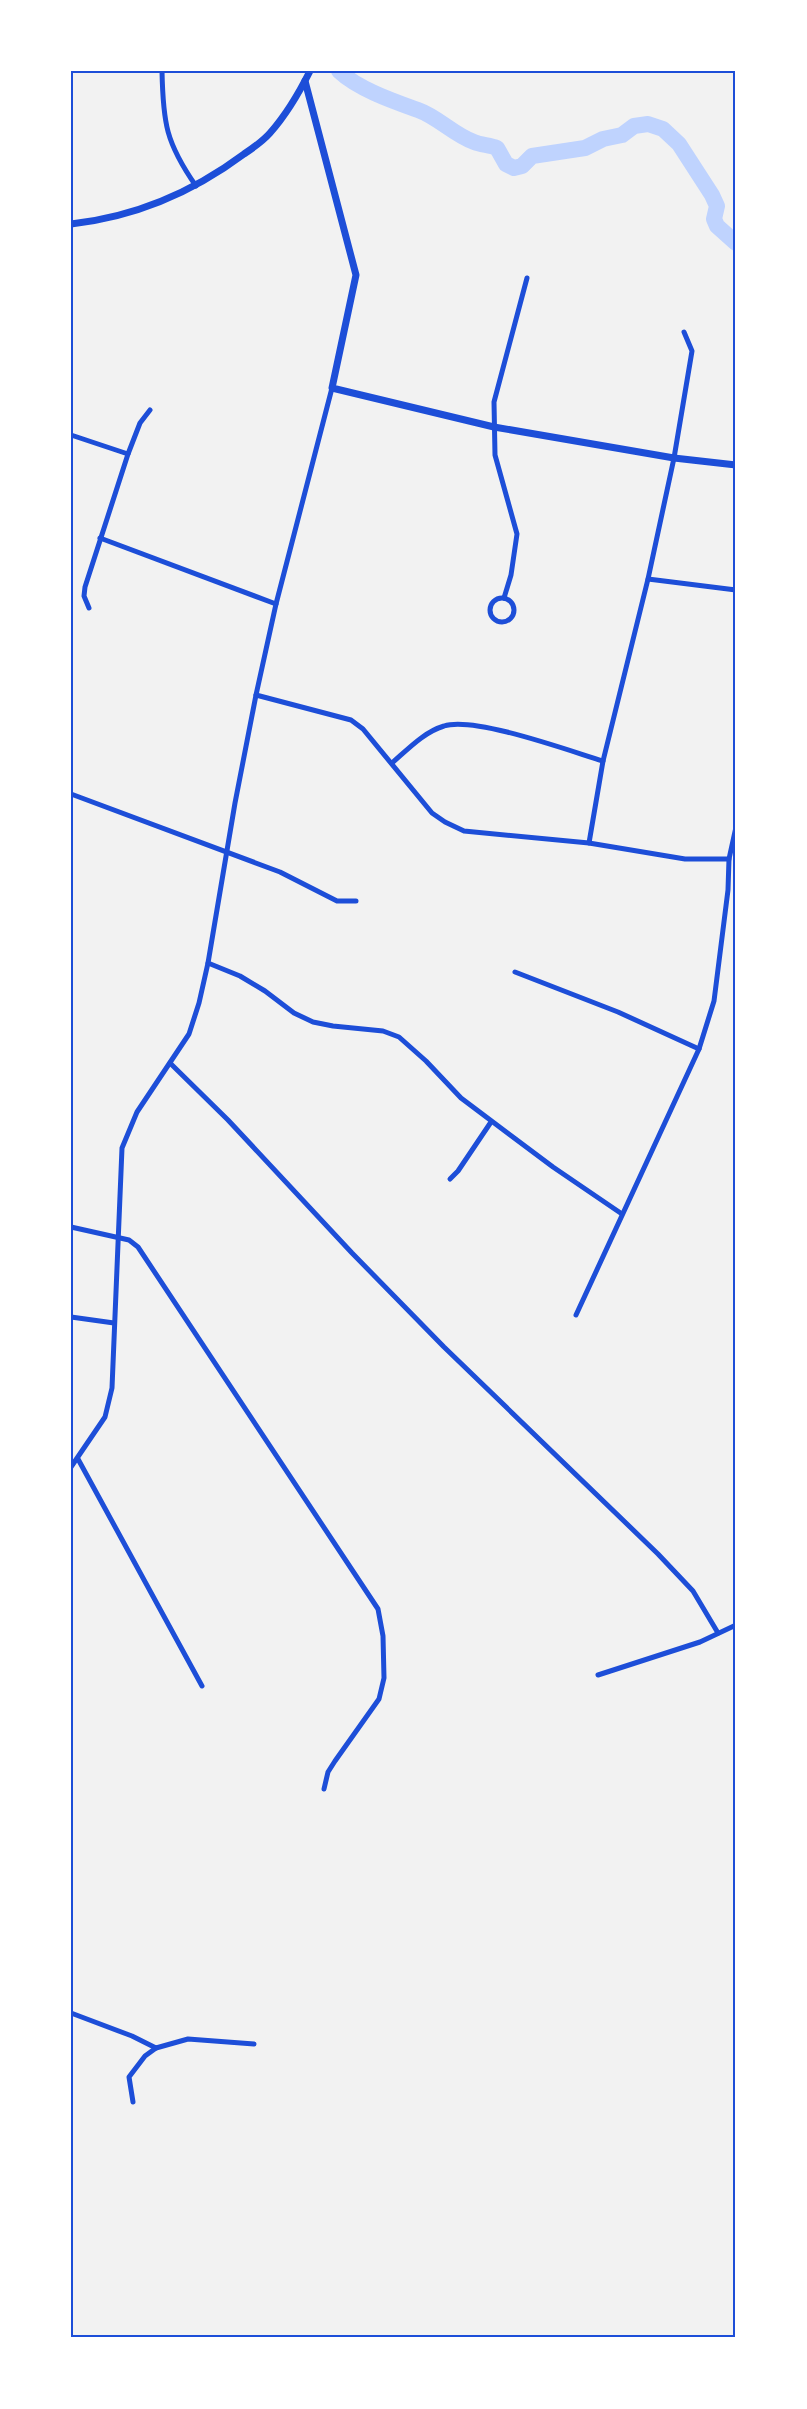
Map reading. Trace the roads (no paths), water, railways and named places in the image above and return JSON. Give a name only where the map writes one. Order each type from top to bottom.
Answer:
[{"type":"street","points":[[162,71],[165,126],[179,162],[197,186]]},
{"type":"street","points":[[71,224],[123,213],[160,202],[197,186],[223,170],[270,134],[283,117],[310,71]]},
{"type":"street","points":[[71,1467],[105,1416],[114,1373],[114,1323],[122,1148],[137,1112],[189,1034],[208,963],[226,853],[256,695],[276,604],[332,388],[356,275],[305,81]]},
{"type":"street","points":[[504,598],[511,575],[517,534],[495,455],[494,402],[527,278]]},
{"type":"street","points":[[589,843],[603,761],[648,579],[674,458],[692,351],[684,332]]},
{"type":"street","points":[[332,388],[494,427],[674,458],[736,465]]},
{"type":"street","points":[[89,608],[84,596],[85,587],[100,538],[140,423],[150,410]]},
{"type":"street","points":[[71,436],[128,454]]},
{"type":"street","points":[[100,538],[276,604]]},
{"type":"street","points":[[648,579],[736,590]]},
{"type":"street","points":[[504,598],[511,602],[514,610],[508,620],[500,622],[493,619],[490,608],[496,599],[504,598]]},
{"type":"street","points":[[256,695],[351,720],[363,729],[432,813],[444,822],[464,831],[589,843],[685,859],[729,859]]},
{"type":"street","points":[[392,763],[427,733],[458,723],[504,731],[603,761]]},
{"type":"street","points":[[71,794],[280,872],[338,901],[356,901]]},
{"type":"street","points":[[576,1315],[699,1049],[709,1022],[719,966],[728,890],[729,859],[736,827]]},
{"type":"street","points":[[208,963],[240,976],[265,991],[294,1013],[313,1022],[383,1031],[399,1038],[426,1061],[461,1098],[491,1122],[622,1214]]},
{"type":"street","points":[[515,972],[618,1012],[699,1049]]},
{"type":"street","points":[[170,1064],[228,1120],[352,1254],[431,1334],[658,1554],[693,1591],[718,1633]]},
{"type":"street","points":[[450,1179],[458,1171],[491,1122]]},
{"type":"street","points":[[71,1227],[129,1240],[138,1247],[334,1546],[361,1582],[380,1616],[384,1678],[379,1699],[335,1760],[328,1772],[324,1788]]},
{"type":"street","points":[[71,1317],[114,1323]]},
{"type":"street","points":[[78,1459],[202,1686]]},
{"type":"street","points":[[598,1675],[700,1642],[736,1625]]},
{"type":"street","points":[[71,2013],[132,2036],[156,2048]]},
{"type":"street","points":[[133,2102],[130,2077],[145,2056],[156,2048],[188,2039],[254,2044]]},
{"type":"waterway","points":[[339,71],[366,89],[425,113],[467,139],[497,148],[506,164],[514,168],[522,166],[532,156],[585,148],[603,139],[622,135],[634,126],[648,124],[663,129],[679,144],[712,195],[717,206],[714,219],[717,226],[736,243]]}]
